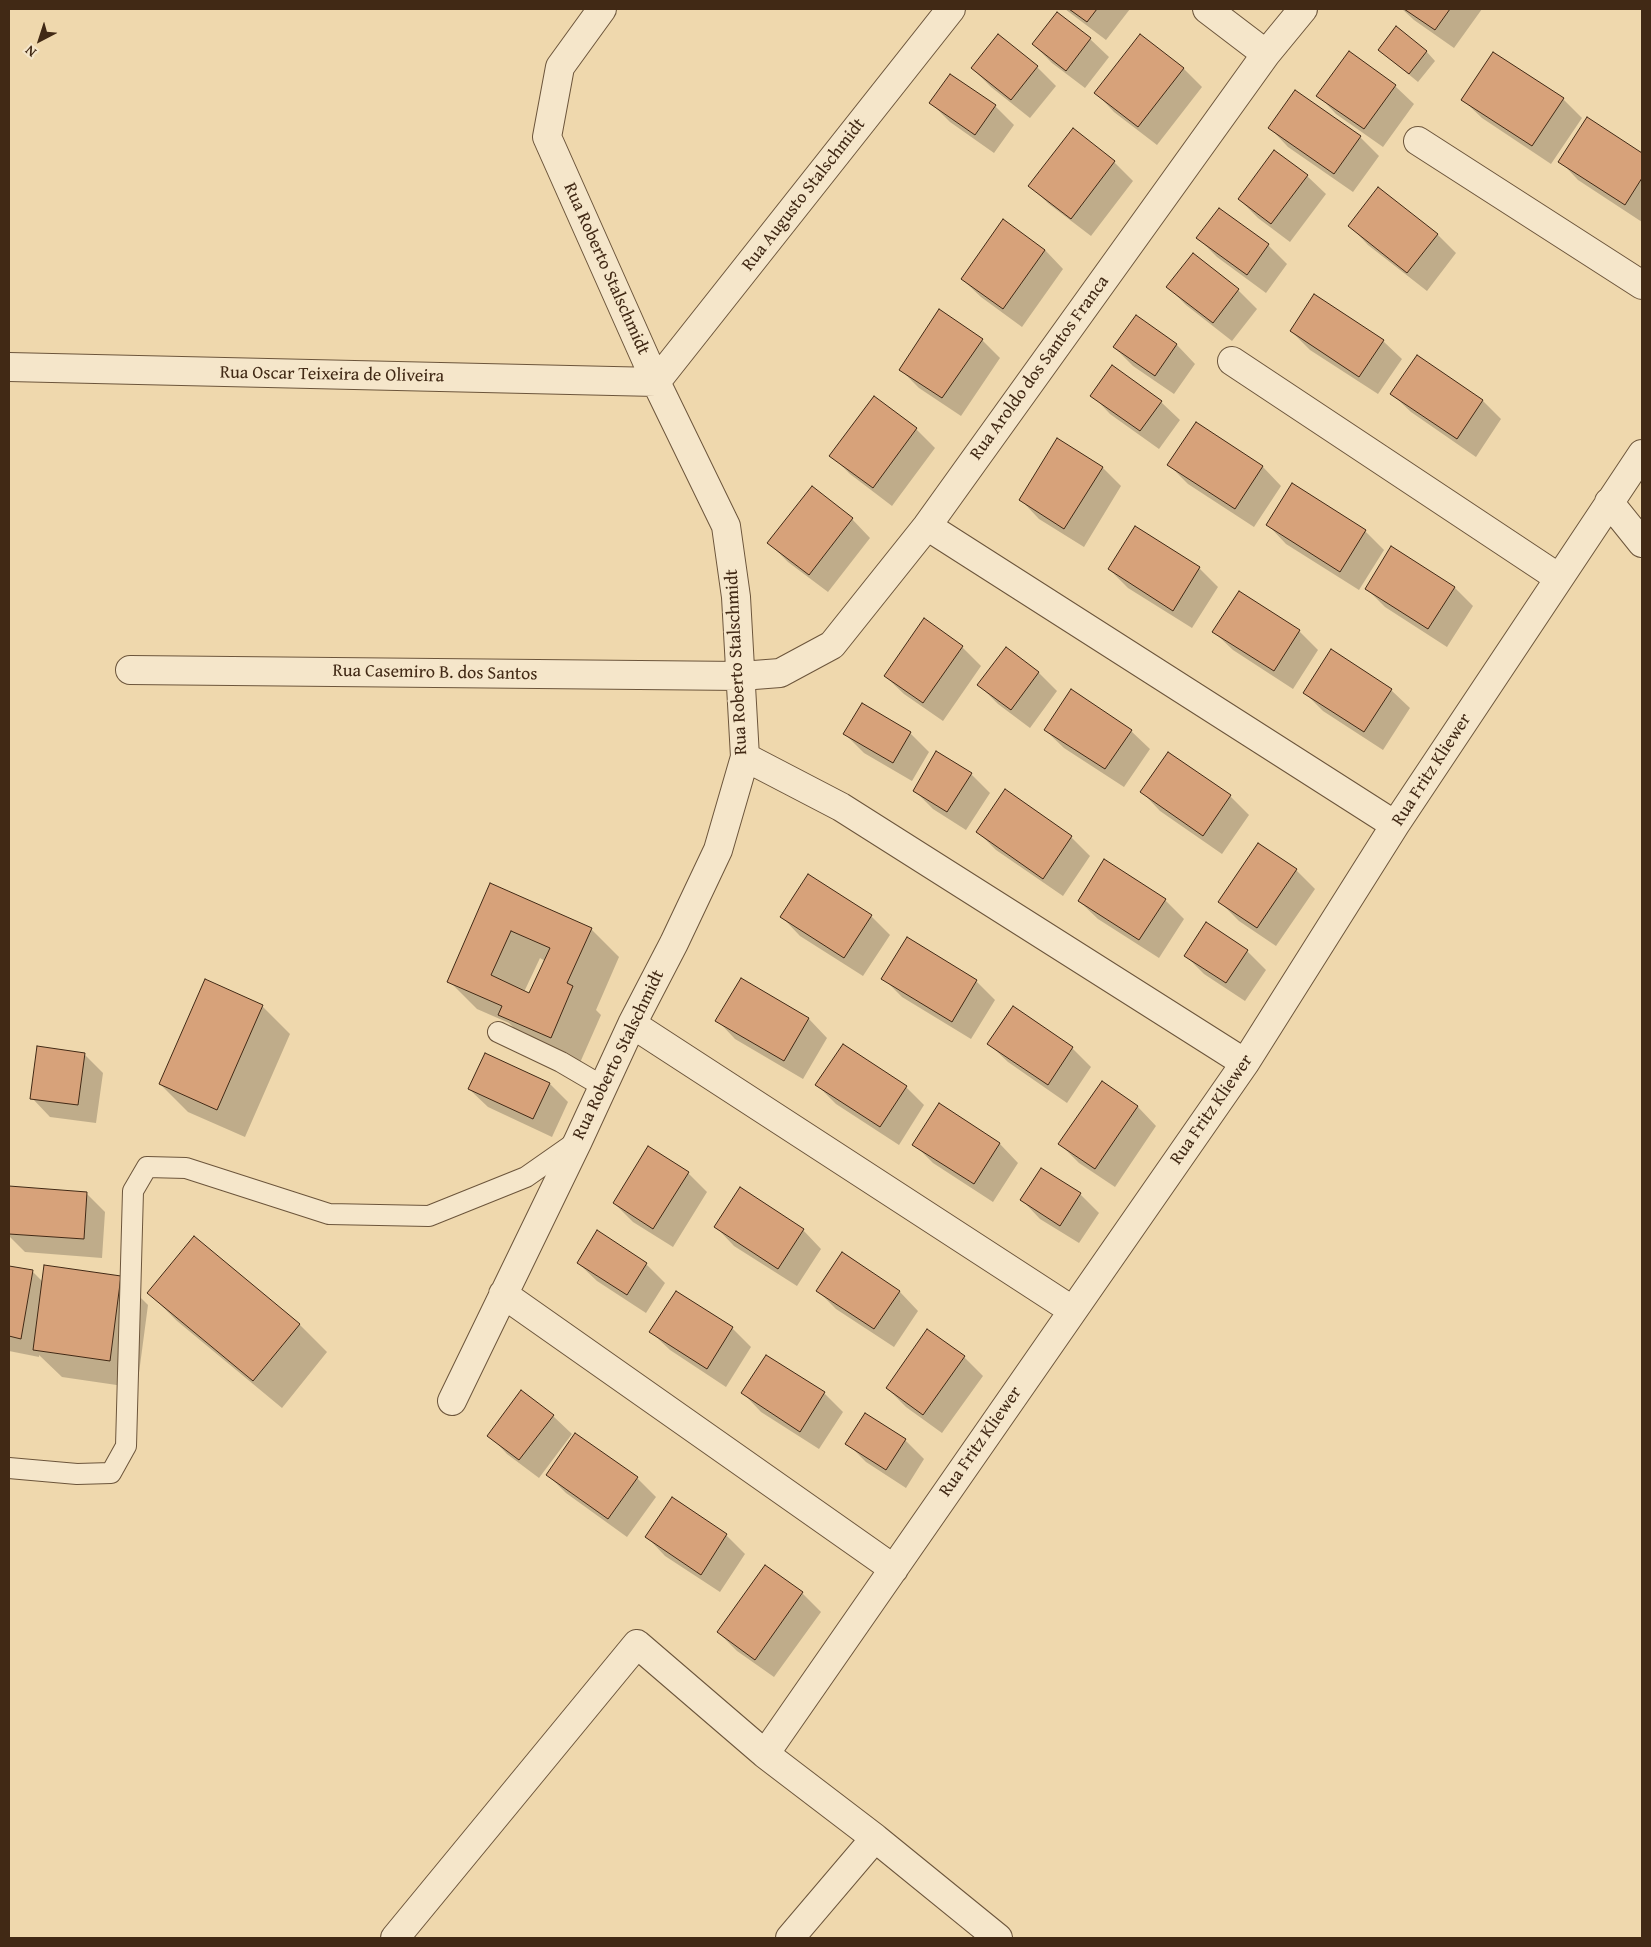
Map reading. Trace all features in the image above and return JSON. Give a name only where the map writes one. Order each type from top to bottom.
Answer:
[{"type":"street","name":"Rua Roberto Stalschmidt","points":[[452,1401],[578,1141],[602,1086],[674,943],[718,850],[745,757],[736,597],[726,526],[656,382],[547,137],[560,67],[602,9]]},
{"type":"street","name":"Rua Augusto Stalschmidt","points":[[656,382],[952,9]]},
{"type":"street","points":[[1207,9],[1266,54]]},
{"type":"street","name":"Rua Aroldo dos Santos Franca","points":[[741,676],[780,673],[832,645],[927,526],[1266,54],[1303,9]]},
{"type":"street","points":[[1418,142],[1642,285]]},
{"type":"street","points":[[1232,362],[1559,578]]},
{"type":"street","name":"Rua Oscar Teixeira de Oliveira","points":[[9,368],[656,382]]},
{"type":"street","name":"Rua Fritz Kliewer","points":[[765,1754],[1245,1063],[1395,825],[1642,454]]},
{"type":"street","points":[[1609,502],[1642,543]]},
{"type":"street","points":[[927,526],[1395,825]]},
{"type":"street","name":"Rua Casemiro B. dos Santos","points":[[130,670],[741,676]]},
{"type":"street","points":[[745,757],[841,808],[1245,1063]]},
{"type":"street","points":[[632,1024],[1072,1310]]},
{"type":"street","points":[[503,1294],[894,1569]]},
{"type":"street","points":[[395,1938],[637,1644],[765,1754],[875,1838],[998,1938]]},
{"type":"street","points":[[790,1938],[875,1838]]},
{"type":"lane","points":[[498,1032],[561,1062],[602,1086]]},
{"type":"lane","points":[[9,1468],[77,1474],[112,1473],[126,1446],[133,1191],[147,1167],[186,1168],[329,1214],[429,1216],[526,1177],[578,1141]]},
{"type":"building","points":[[1069,9],[1097,9],[1087,22]]},
{"type":"building","points":[[1404,9],[1450,9],[1435,30]]},
{"type":"building","points":[[1057,12],[1091,38],[1066,71],[1032,44]]},
{"type":"building","points":[[1396,26],[1427,51],[1409,74],[1378,50]]},
{"type":"building","points":[[998,34],[1038,66],[1011,100],[971,68]]},
{"type":"building","points":[[1140,34],[1184,68],[1138,127],[1094,93]]},
{"type":"building","points":[[1349,51],[1396,85],[1364,129],[1316,96]]},
{"type":"building","points":[[1493,52],[1564,98],[1532,146],[1461,100]]},
{"type":"building","points":[[950,74],[996,105],[975,135],[929,103]]},
{"type":"building","points":[[1295,90],[1361,136],[1334,174],[1268,128]]},
{"type":"building","points":[[1587,117],[1642,153],[1642,178],[1625,205],[1558,162]]},
{"type":"building","points":[[1073,128],[1115,161],[1071,219],[1028,186]]},
{"type":"building","points":[[1274,150],[1308,175],[1271,224],[1238,199]]},
{"type":"building","points":[[1378,187],[1438,234],[1407,273],[1348,226]]},
{"type":"building","points":[[1219,208],[1269,244],[1247,275],[1196,238]]},
{"type":"building","points":[[1003,219],[1045,250],[1003,309],[961,279]]},
{"type":"building","points":[[1193,253],[1239,289],[1213,323],[1166,287]]},
{"type":"building","points":[[1314,294],[1384,340],[1359,377],[1290,331]]},
{"type":"building","points":[[939,309],[983,339],[942,398],[899,370]]},
{"type":"building","points":[[1136,315],[1177,344],[1155,376],[1113,347]]},
{"type":"building","points":[[1417,355],[1483,400],[1457,439],[1390,394]]},
{"type":"building","points":[[1112,365],[1162,401],[1140,431],[1090,396]]},
{"type":"building","points":[[874,396],[917,428],[873,488],[829,456]]},
{"type":"building","points":[[1196,422],[1263,466],[1235,509],[1167,465]]},
{"type":"building","points":[[1057,438],[1103,467],[1064,529],[1019,500]]},
{"type":"building","points":[[1292,483],[1366,530],[1340,572],[1266,525]]},
{"type":"building","points":[[812,486],[853,518],[809,575],[767,543]]},
{"type":"building","points":[[1135,526],[1200,567],[1173,611],[1108,569]]},
{"type":"building","points":[[1391,546],[1455,587],[1428,629],[1365,589]]},
{"type":"building","points":[[1239,591],[1300,630],[1274,671],[1212,632]]},
{"type":"building","points":[[924,618],[963,646],[923,703],[884,676]]},
{"type":"building","points":[[1006,647],[1039,672],[1011,710],[977,685]]},
{"type":"building","points":[[1331,649],[1392,689],[1364,732],[1303,693]]},
{"type":"building","points":[[1071,689],[1132,730],[1105,769],[1044,730]]},
{"type":"building","points":[[862,703],[911,732],[893,763],[843,734]]},
{"type":"building","points":[[936,751],[972,773],[947,812],[913,791]]},
{"type":"building","points":[[1168,752],[1231,795],[1203,836],[1140,792]]},
{"type":"building","points":[[1005,789],[1072,836],[1043,879],[976,832]]},
{"type":"building","points":[[1258,843],[1297,869],[1257,928],[1218,902]]},
{"type":"building","points":[[1104,859],[1166,899],[1139,940],[1078,901]]},
{"type":"building","points":[[808,874],[872,915],[844,958],[780,917]]},
{"type":"building","points":[[490,883],[592,928],[567,983],[573,986],[551,1038],[498,1015],[502,1006],[447,982]],"holes":[[[511,931],[550,948],[529,993],[491,975]]]},
{"type":"building","points":[[1206,922],[1248,950],[1226,983],[1184,956]]},
{"type":"building","points":[[907,937],[977,980],[952,1022],[881,979]]},
{"type":"building","points":[[741,978],[809,1018],[784,1061],[715,1021]]},
{"type":"building","points":[[205,979],[263,1005],[217,1110],[159,1084]]},
{"type":"building","points":[[1013,1006],[1073,1047],[1048,1085],[987,1044]]},
{"type":"building","points":[[843,1044],[907,1086],[880,1127],[815,1085]]},
{"type":"building","points":[[37,1046],[85,1053],[78,1105],[30,1099]]},
{"type":"building","points":[[485,1053],[550,1083],[533,1119],[468,1089]]},
{"type":"building","points":[[1102,1081],[1138,1106],[1095,1169],[1058,1144]]},
{"type":"building","points":[[939,1103],[1000,1143],[974,1184],[912,1145]]},
{"type":"building","points":[[648,1146],[689,1172],[653,1229],[613,1203]]},
{"type":"building","points":[[1041,1168],[1081,1193],[1060,1226],[1020,1200]]},
{"type":"building","points":[[9,1186],[87,1192],[84,1239],[9,1234]]},
{"type":"building","points":[[740,1187],[804,1229],[778,1269],[714,1227]]},
{"type":"building","points":[[597,1230],[647,1263],[627,1295],[577,1263]]},
{"type":"building","points":[[194,1236],[300,1324],[253,1381],[147,1293]]},
{"type":"building","points":[[842,1252],[900,1291],[874,1329],[816,1291]]},
{"type":"building","points":[[44,1265],[121,1276],[110,1361],[33,1350]]},
{"type":"building","points":[[9,1266],[33,1270],[21,1339],[9,1336]]},
{"type":"building","points":[[676,1291],[733,1327],[707,1369],[649,1332]]},
{"type":"building","points":[[927,1329],[965,1356],[923,1415],[886,1388]]},
{"type":"building","points":[[766,1355],[825,1392],[800,1432],[741,1393]]},
{"type":"building","points":[[521,1390],[554,1415],[519,1460],[487,1436]]},
{"type":"building","points":[[865,1413],[906,1439],[886,1470],[845,1444]]},
{"type":"building","points":[[575,1433],[638,1477],[608,1519],[546,1475]]},
{"type":"building","points":[[672,1497],[727,1534],[701,1575],[645,1537]]},
{"type":"building","points":[[765,1565],[803,1592],[755,1660],[717,1632]]}]
